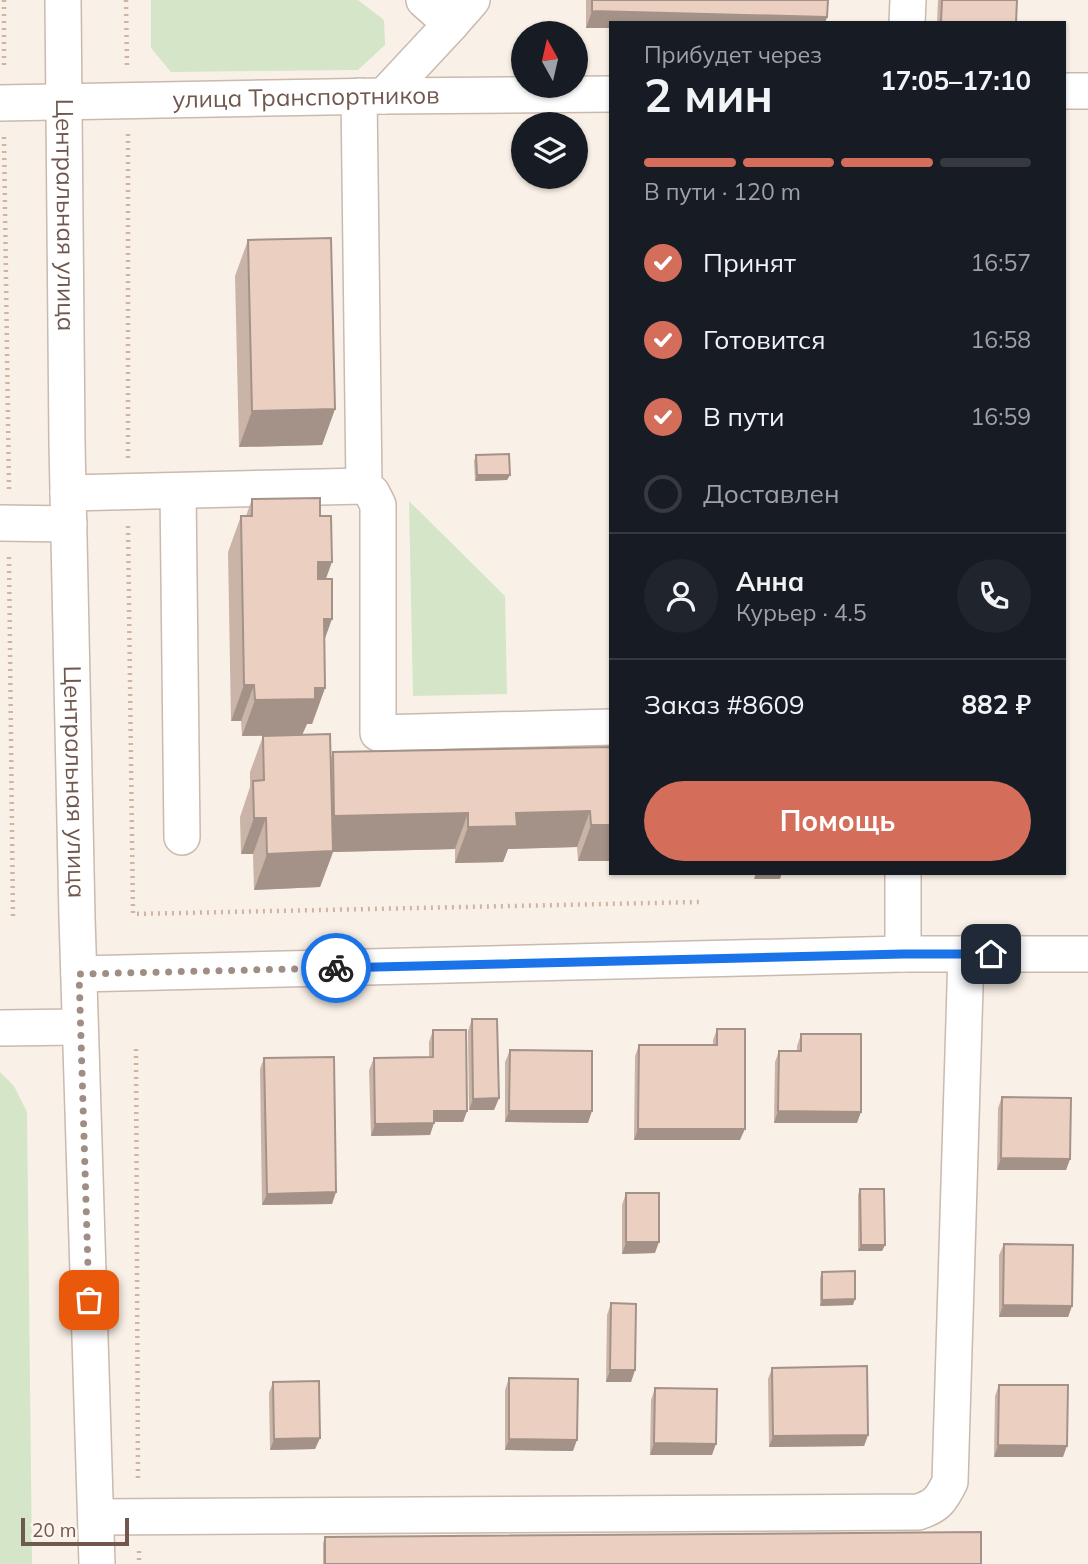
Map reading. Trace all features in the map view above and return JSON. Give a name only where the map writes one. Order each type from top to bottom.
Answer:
[{"type":"street","name":"Центральная улица","points":[[63,0],[69,509],[80,1027],[97,1564]]},
{"type":"street","points":[[364,486],[371,96],[462,12],[424,0]]},
{"type":"street","points":[[907,21],[908,0]]},
{"type":"street","points":[[1066,91],[1088,91]]},
{"type":"street","name":"улица Транспортников","points":[[2,103],[609,94]]},
{"type":"street","points":[[4,523],[178,491],[364,486],[372,493],[378,505],[378,733],[609,727]]},
{"type":"street","points":[[178,491],[183,837]]},
{"type":"street","points":[[903,954],[904,875]]},
{"type":"street","points":[[79,974],[903,954],[1088,954]]},
{"type":"street","points":[[96,1517],[918,1513],[933,1507],[950,1482],[966,954]]},
{"type":"street","points":[[0,1028],[80,1027]]},
{"type":"path","points":[[4,0],[4,523],[13,919]]},
{"type":"path","points":[[133,914],[700,902]]},
{"type":"path","points":[[136,1049],[139,1564]]},
{"type":"green space","points":[[151,0],[358,0],[384,20],[385,45],[358,70],[171,72],[151,48]]},
{"type":"green space","points":[[409,501],[505,596],[507,694],[413,696]]},
{"type":"green space","points":[[0,1072],[14,1086],[27,1112],[32,1564],[0,1564]]},
{"type":"building","points":[[592,0],[828,0],[827,17],[592,11]]},
{"type":"building","points":[[942,0],[1017,0],[1016,21],[941,21]]},
{"type":"building","points":[[331,238],[335,409],[252,411],[248,240]]},
{"type":"building","points":[[509,454],[510,475],[477,475],[476,455]]},
{"type":"building","points":[[320,498],[320,516],[331,516],[332,562],[318,562],[318,579],[332,579],[332,619],[324,619],[325,688],[315,688],[315,699],[255,700],[254,685],[244,685],[241,516],[252,516],[252,499]]},
{"type":"building","points":[[330,734],[333,851],[267,854],[266,818],[254,818],[253,781],[264,780],[263,736]]},
{"type":"building","points":[[609,747],[609,825],[591,825],[590,811],[516,813],[517,826],[468,827],[468,813],[334,816],[333,752]]},
{"type":"building","points":[[472,1019],[497,1019],[499,1098],[473,1099]]},
{"type":"building","points":[[717,1029],[745,1029],[745,1129],[638,1129],[639,1045],[717,1045]]},
{"type":"building","points":[[433,1030],[466,1030],[467,1111],[434,1111],[434,1123],[375,1124],[374,1058],[433,1057]]},
{"type":"building","points":[[801,1034],[861,1034],[861,1112],[778,1111],[779,1051],[801,1051]]},
{"type":"building","points":[[510,1050],[592,1051],[592,1111],[509,1111]]},
{"type":"building","points":[[334,1057],[336,1192],[267,1194],[264,1058]]},
{"type":"building","points":[[1002,1097],[1071,1098],[1070,1159],[1001,1158]]},
{"type":"building","points":[[860,1189],[884,1189],[885,1245],[861,1245]]},
{"type":"building","points":[[626,1193],[659,1193],[659,1242],[626,1242]]},
{"type":"building","points":[[1004,1244],[1073,1245],[1072,1306],[1003,1305]]},
{"type":"building","points":[[855,1271],[855,1299],[822,1300],[822,1272]]},
{"type":"building","points":[[611,1303],[636,1304],[635,1370],[610,1370]]},
{"type":"building","points":[[867,1366],[868,1435],[773,1436],[772,1368]]},
{"type":"building","points":[[509,1378],[578,1379],[577,1440],[509,1439]]},
{"type":"building","points":[[319,1381],[320,1438],[274,1439],[273,1382]]},
{"type":"building","points":[[999,1385],[1068,1385],[1067,1446],[998,1445]]},
{"type":"building","points":[[655,1388],[717,1389],[716,1444],[654,1443]]},
{"type":"building","points":[[981,1532],[981,1564],[325,1564],[325,1537]]},
{"type":"way so far","points":[[89,1300],[79,974],[336,968]]},
{"type":"route","points":[[336,968],[991,954]]}]
